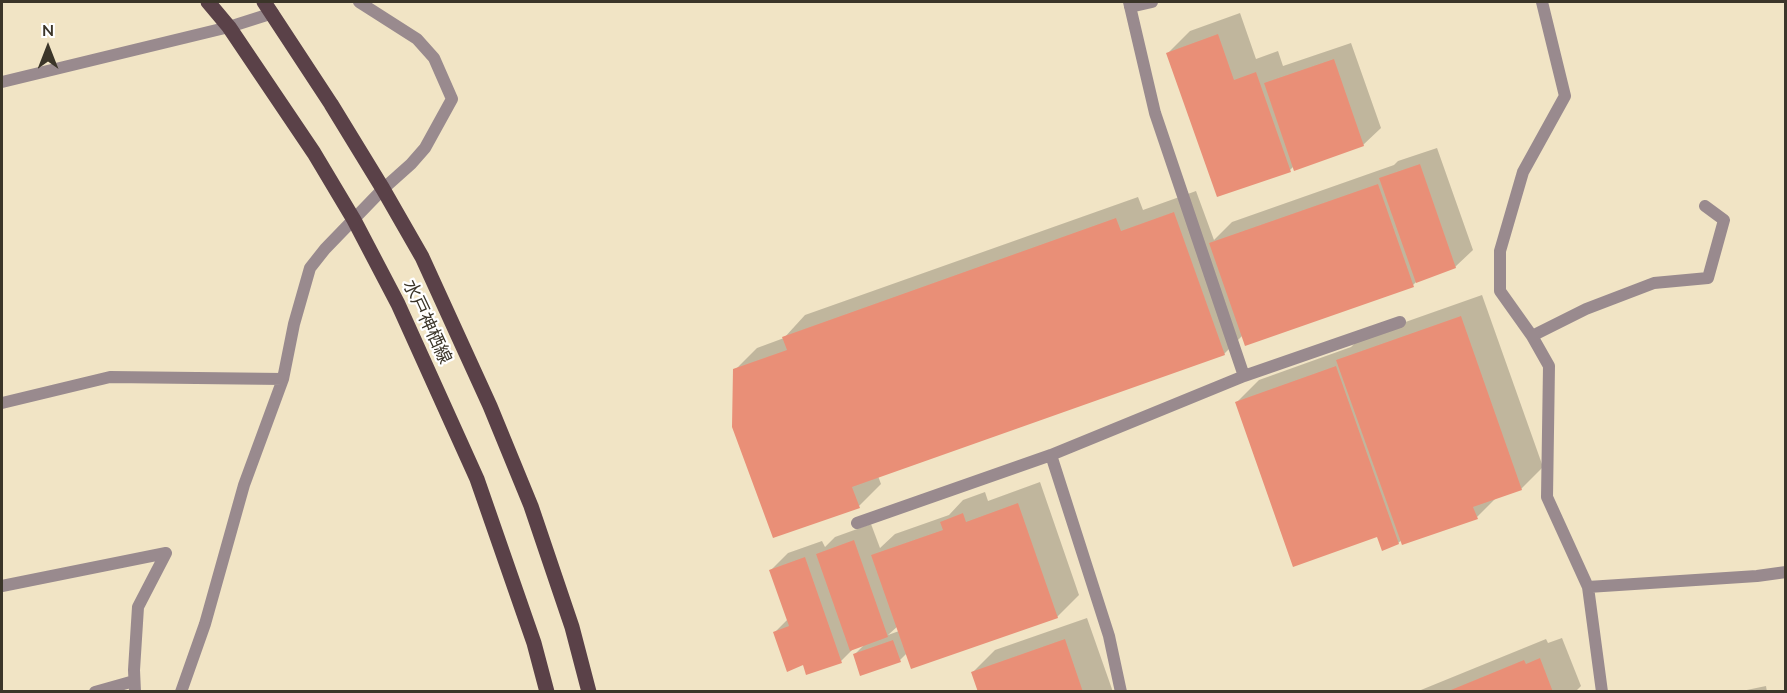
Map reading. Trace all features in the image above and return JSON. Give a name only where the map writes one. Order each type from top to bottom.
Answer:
[{"type":"main road","name":"水戸神栖線","points":[[208,2],[229,27],[314,153],[354,220],[399,304],[477,479],[534,643],[547,692]]},
{"type":"main road","name":"水戸神栖線","points":[[268,7],[383,189],[422,257],[490,406],[531,506],[572,627],[589,692]]},
{"type":"street","points":[[181,692],[205,624],[243,485],[283,379],[294,324],[310,268],[325,249],[425,148],[452,99],[434,58],[417,39],[359,2]]},
{"type":"street","points":[[1152,2],[1130,4],[1155,113],[1244,376]]},
{"type":"street","points":[[1542,2],[1565,96],[1523,172],[1500,251],[1500,291],[1532,336],[1549,366],[1547,497],[1588,587],[1602,692]]},
{"type":"street","points":[[2,82],[229,27],[268,7]]},
{"type":"street","points":[[1532,336],[1586,309],[1654,283],[1708,278],[1724,220],[1705,206]]},
{"type":"street","points":[[856,524],[1051,455],[1244,376],[1400,322]]},
{"type":"street","points":[[2,403],[110,377],[283,379]]},
{"type":"street","points":[[1051,455],[1109,636],[1121,692]]},
{"type":"street","points":[[2,586],[166,553],[138,607],[135,686],[95,692]]},
{"type":"street","points":[[1588,587],[1757,576],[1785,572]]},
{"type":"building","points":[[1218,34],[1234,80],[1256,72],[1291,172],[1217,197],[1166,53]]},
{"type":"building","points":[[1334,59],[1364,146],[1294,171],[1264,83]]},
{"type":"building","points":[[1420,164],[1456,268],[1416,283],[1379,178]]},
{"type":"building","points":[[1378,184],[1414,287],[1245,346],[1209,243]]},
{"type":"building","points":[[1174,212],[1225,355],[852,487],[860,508],[773,538],[732,427],[733,369],[787,350],[782,337],[1116,218],[1121,231]]},
{"type":"building","points":[[1461,316],[1522,490],[1473,507],[1478,519],[1402,545],[1336,360]]},
{"type":"building","points":[[1336,366],[1399,544],[1382,551],[1377,537],[1293,567],[1235,402]]},
{"type":"building","points":[[1018,503],[1058,618],[911,669],[871,555],[943,530],[940,522],[963,513],[966,522]]},
{"type":"building","points":[[854,540],[888,637],[850,651],[816,554]]},
{"type":"building","points":[[805,557],[842,663],[806,675],[803,665],[787,672],[773,632],[789,626],[769,570]]},
{"type":"building","points":[[1065,639],[1083,692],[978,692],[971,672]]},
{"type":"building","points":[[893,640],[901,662],[860,676],[853,654]]},
{"type":"building","points":[[1540,658],[1553,692],[1446,692],[1524,660],[1526,664]]}]
